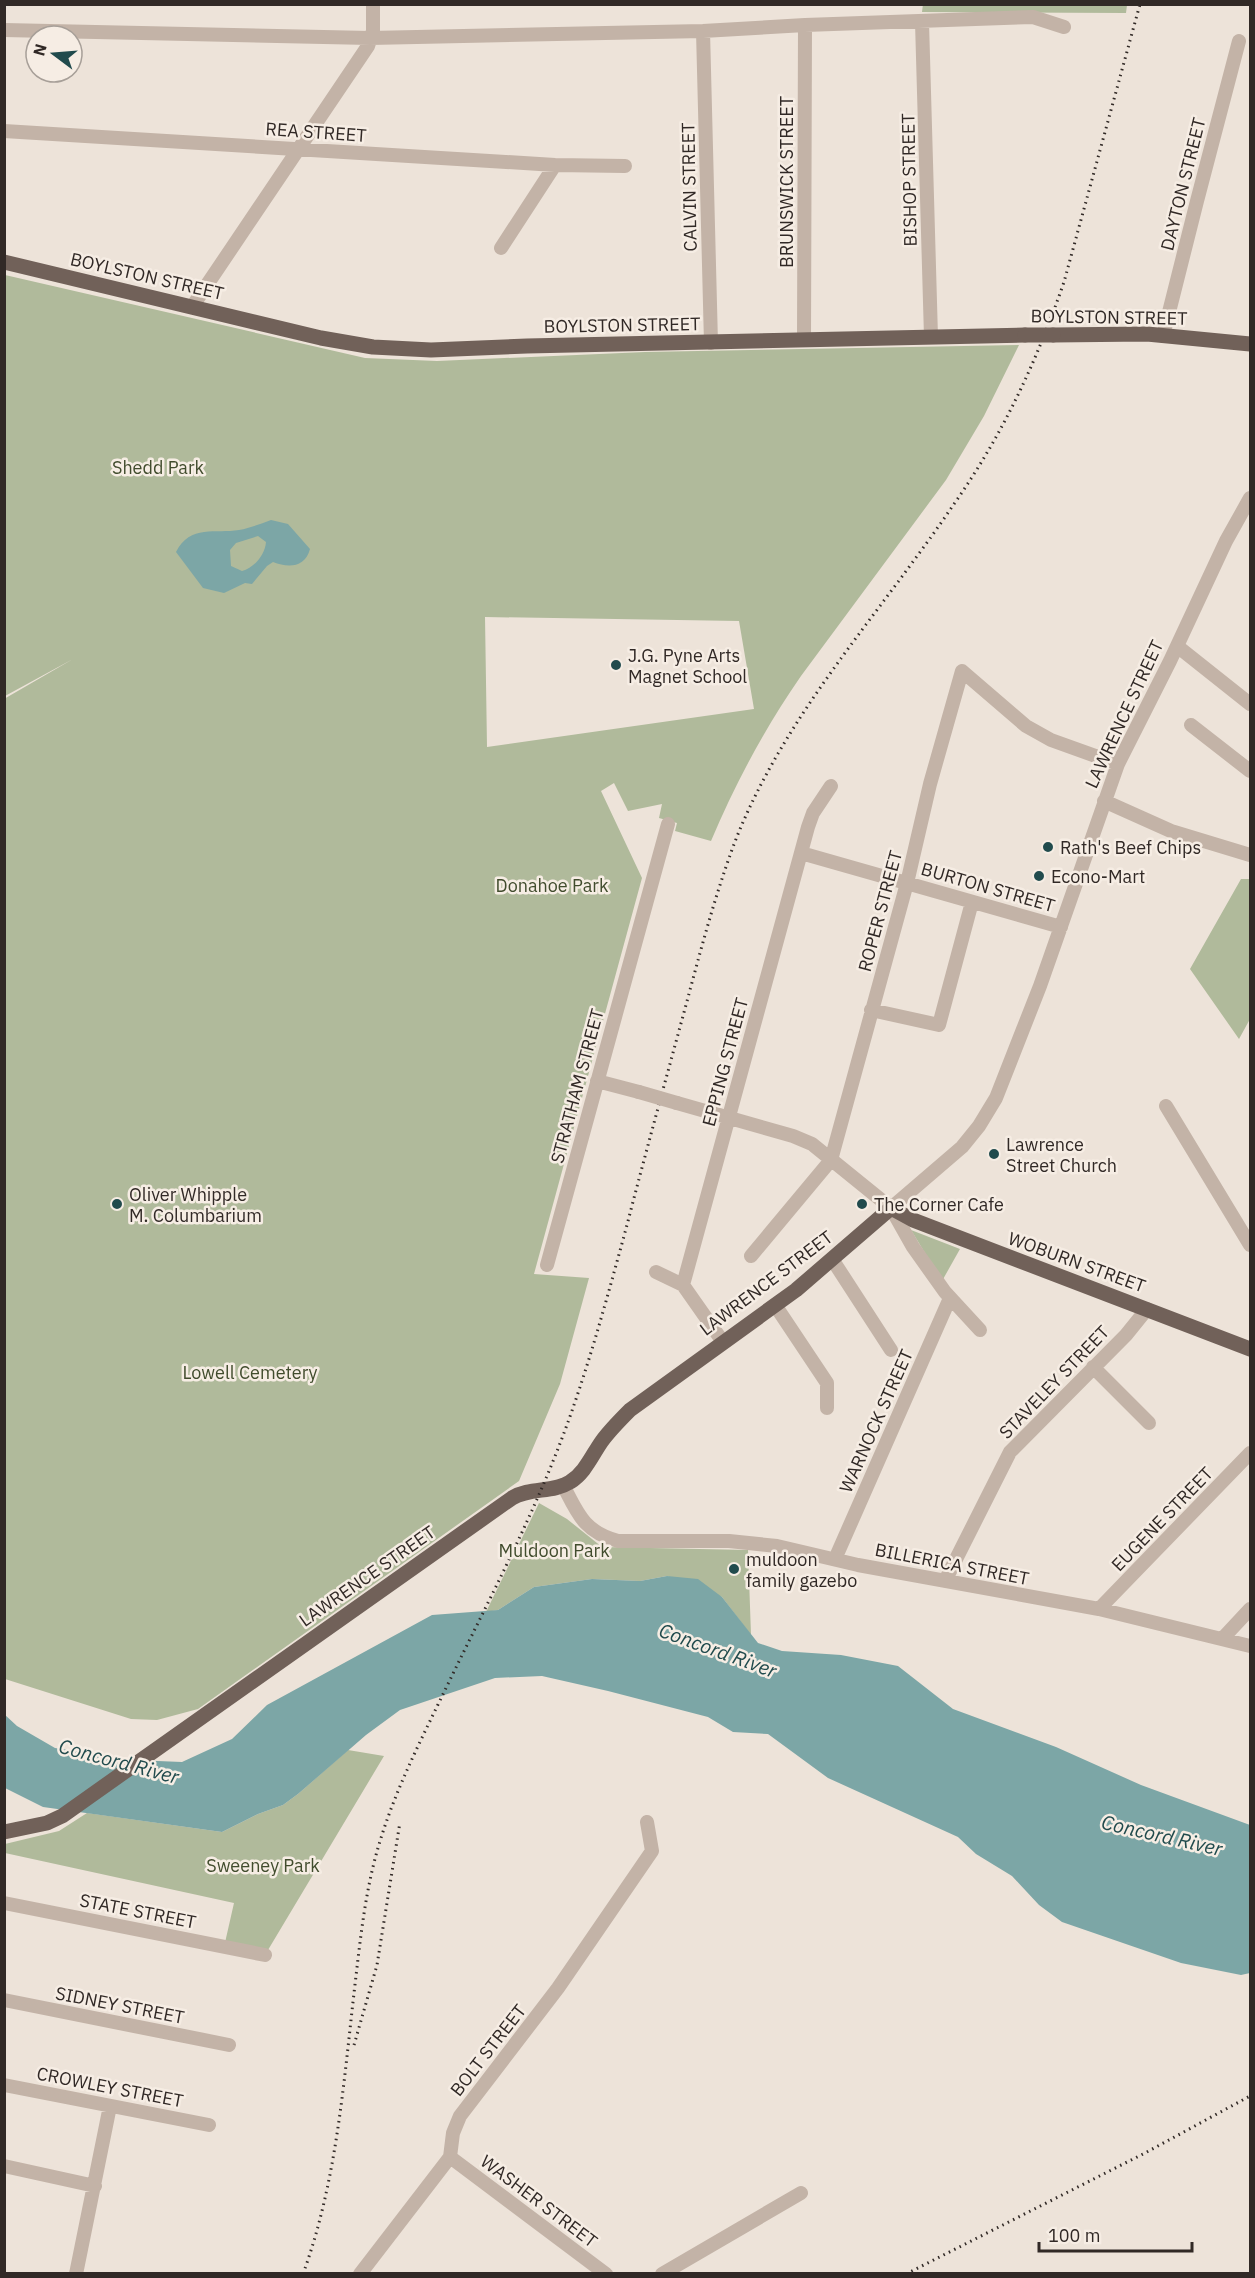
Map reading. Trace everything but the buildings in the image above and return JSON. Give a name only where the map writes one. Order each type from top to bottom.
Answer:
[{"type":"main road","name":"BOYLSTON STREET","points":[[4,262],[321,338],[373,348],[431,351],[527,346],[1118,333],[1251,344]]},
{"type":"main road","name":"LAWRENCE STREET","points":[[4,1832],[47,1823],[62,1816],[504,1503],[526,1491],[563,1485],[578,1476],[609,1432],[630,1410],[775,1305],[891,1208]]},
{"type":"main road","name":"WOBURN STREET","points":[[891,1208],[914,1220],[1251,1349]]},
{"type":"street","points":[[192,307],[368,46],[373,31],[373,4]]},
{"type":"street","points":[[4,30],[370,38],[703,31],[1033,17],[1064,27]]},
{"type":"street","name":"BISHOP STREET","points":[[922,22],[931,337]]},
{"type":"street","name":"BRUNSWICK STREET","points":[[804,340],[805,25]]},
{"type":"street","name":"CALVIN STREET","points":[[703,31],[711,342]]},
{"type":"street","name":"DAYTON STREET","points":[[1163,336],[1239,41]]},
{"type":"street","name":"REA STREET","points":[[4,131],[555,165],[625,166]]},
{"type":"street","points":[[501,248],[555,165]]},
{"type":"street","name":"LAWRENCE STREET","points":[[891,1208],[962,1147],[979,1126],[996,1098],[1040,986],[1118,764],[1226,541],[1251,498]]},
{"type":"street","points":[[1177,646],[1251,704]]},
{"type":"street","name":"ROPER STREET","points":[[831,1160],[907,884],[930,784],[962,671],[1026,726],[1051,740],[1118,764]]},
{"type":"street","points":[[1191,725],[1251,771]]},
{"type":"street","name":"EPPING STREET","points":[[683,1285],[801,853],[813,813],[831,786]]},
{"type":"street","points":[[1104,801],[1171,831],[1251,855]]},
{"type":"street","name":"STRATHAM STREET","points":[[547,1265],[668,824]]},
{"type":"street","name":"BURTON STREET","points":[[801,853],[1061,927]]},
{"type":"street","points":[[871,1010],[939,1025],[972,902]]},
{"type":"street","points":[[597,1081],[803,1139],[891,1208],[913,1247],[950,1298],[980,1330]]},
{"type":"street","points":[[1166,1106],[1251,1245]]},
{"type":"street","points":[[751,1256],[831,1160]]},
{"type":"street","points":[[832,1259],[891,1350]]},
{"type":"street","points":[[656,1272],[683,1285],[723,1342]]},
{"type":"street","name":"WARNOCK STREET","points":[[835,1559],[950,1298]]},
{"type":"street","points":[[775,1305],[827,1383],[827,1408]]},
{"type":"street","name":"STAVELEY STREET","points":[[945,1581],[1010,1452],[1126,1335],[1147,1309]]},
{"type":"street","points":[[1094,1367],[1149,1423]]},
{"type":"street","name":"EUGENE STREET","points":[[1099,1609],[1251,1454]]},
{"type":"street","name":"BILLERICA STREET","points":[[563,1485],[580,1519],[606,1538],[634,1542],[747,1542],[777,1546],[945,1581],[1099,1609],[1251,1646]]},
{"type":"street","points":[[1223,1638],[1251,1609]]},
{"type":"street","name":"BOLT STREET","points":[[450,2157],[453,2133],[460,2116],[569,1972],[652,1851],[647,1822]]},
{"type":"street","name":"STATE STREET","points":[[4,1903],[265,1955]]},
{"type":"street","name":"SIDNEY STREET","points":[[4,2000],[229,2045]]},
{"type":"street","name":"CROWLEY STREET","points":[[4,2085],[209,2125]]},
{"type":"street","points":[[76,2274],[110,2106]]},
{"type":"street","points":[[360,2274],[450,2157]]},
{"type":"street","name":"WASHER STREET","points":[[450,2157],[606,2274]]},
{"type":"street","points":[[4,2166],[95,2186]]},
{"type":"street","points":[[662,2274],[801,2193]]},
{"type":"green space","points":[[923,4],[1127,5],[1126,13],[922,12]]},
{"type":"green space","points":[[5,275],[365,358],[437,361],[645,352],[1019,345],[984,416],[946,480],[801,676],[775,715],[741,777],[711,841],[675,831],[677,823],[659,818],[662,804],[628,811],[614,783],[601,791],[642,878],[534,1274],[589,1278],[560,1384],[519,1481],[198,1709],[157,1720],[131,1719],[5,1679],[4,699],[73,659],[5,696]],"holes":[[[485,617],[739,621],[754,709],[487,747]]]},
{"type":"green space","points":[[1241,879],[1250,879],[1250,1019],[1239,1039],[1190,969]]},
{"type":"green space","points":[[911,1230],[960,1249],[942,1281]]},
{"type":"green space","name":"Muldoon Park","points":[[539,1503],[567,1519],[602,1547],[748,1550],[751,1635],[722,1597],[667,1576],[640,1581],[592,1579],[534,1587],[498,1610],[486,1612]]},
{"type":"green space","name":"Sweeney Park","points":[[348,1750],[384,1756],[265,1955],[224,1947],[234,1903],[5,1853],[5,1844],[59,1831],[87,1813],[222,1832],[258,1814],[283,1805]]},
{"type":"water","points":[[271,520],[288,524],[310,549],[304,560],[295,565],[273,562],[252,584],[245,583],[224,593],[203,588],[176,552],[182,543],[196,534],[239,530]],"holes":[[[258,536],[266,542],[261,556],[251,567],[242,571],[231,566],[230,550],[236,543]]]},
{"type":"water","name":"Concord River","points":[[667,1576],[698,1579],[722,1597],[758,1643],[782,1651],[841,1655],[898,1666],[953,1709],[1056,1747],[1141,1785],[1250,1825],[1250,1973],[1241,1975],[1181,1963],[1062,1922],[1039,1905],[1012,1876],[976,1854],[958,1837],[828,1778],[768,1734],[733,1732],[708,1717],[542,1676],[495,1678],[400,1710],[366,1735],[283,1805],[258,1814],[222,1832],[43,1807],[5,1788],[4,1714],[17,1726],[55,1748],[133,1760],[182,1762],[232,1739],[267,1705],[432,1615],[498,1610],[534,1587],[592,1579],[640,1581]]},
{"type":"railway","points":[[303,2274],[315,2238],[332,2164],[362,1927],[370,1879],[384,1827],[427,1727],[526,1524],[568,1422],[606,1299],[707,927],[736,839],[757,793],[807,707],[972,478],[1017,397],[1042,341],[1064,282],[1140,4]]},
{"type":"railway","points":[[354,2045],[377,1965],[400,1822]]},
{"type":"railway","points":[[906,2274],[1145,2153],[1250,2096]]},
{"type":"place","name":"J.G. Pyne Arts Magnet School","points":[[616,665]]},
{"type":"place","name":"Rath's Beef Chips","points":[[1048,847]]},
{"type":"place","name":"Econo-Mart","points":[[1039,876]]},
{"type":"place","name":"Lawrence Street Church","points":[[994,1154]]},
{"type":"place","name":"Oliver Whipple M. Columbarium","points":[[117,1204]]},
{"type":"place","name":"The Corner Cafe","points":[[862,1204]]},
{"type":"place","name":"muldoon family gazebo","points":[[734,1569]]},
{"type":"park label","name":"Shedd Park","points":[[158,467]]},
{"type":"park label","name":"Donahoe Park","points":[[552,885]]},
{"type":"park label","name":"Lowell Cemetery","points":[[250,1372]]}]
